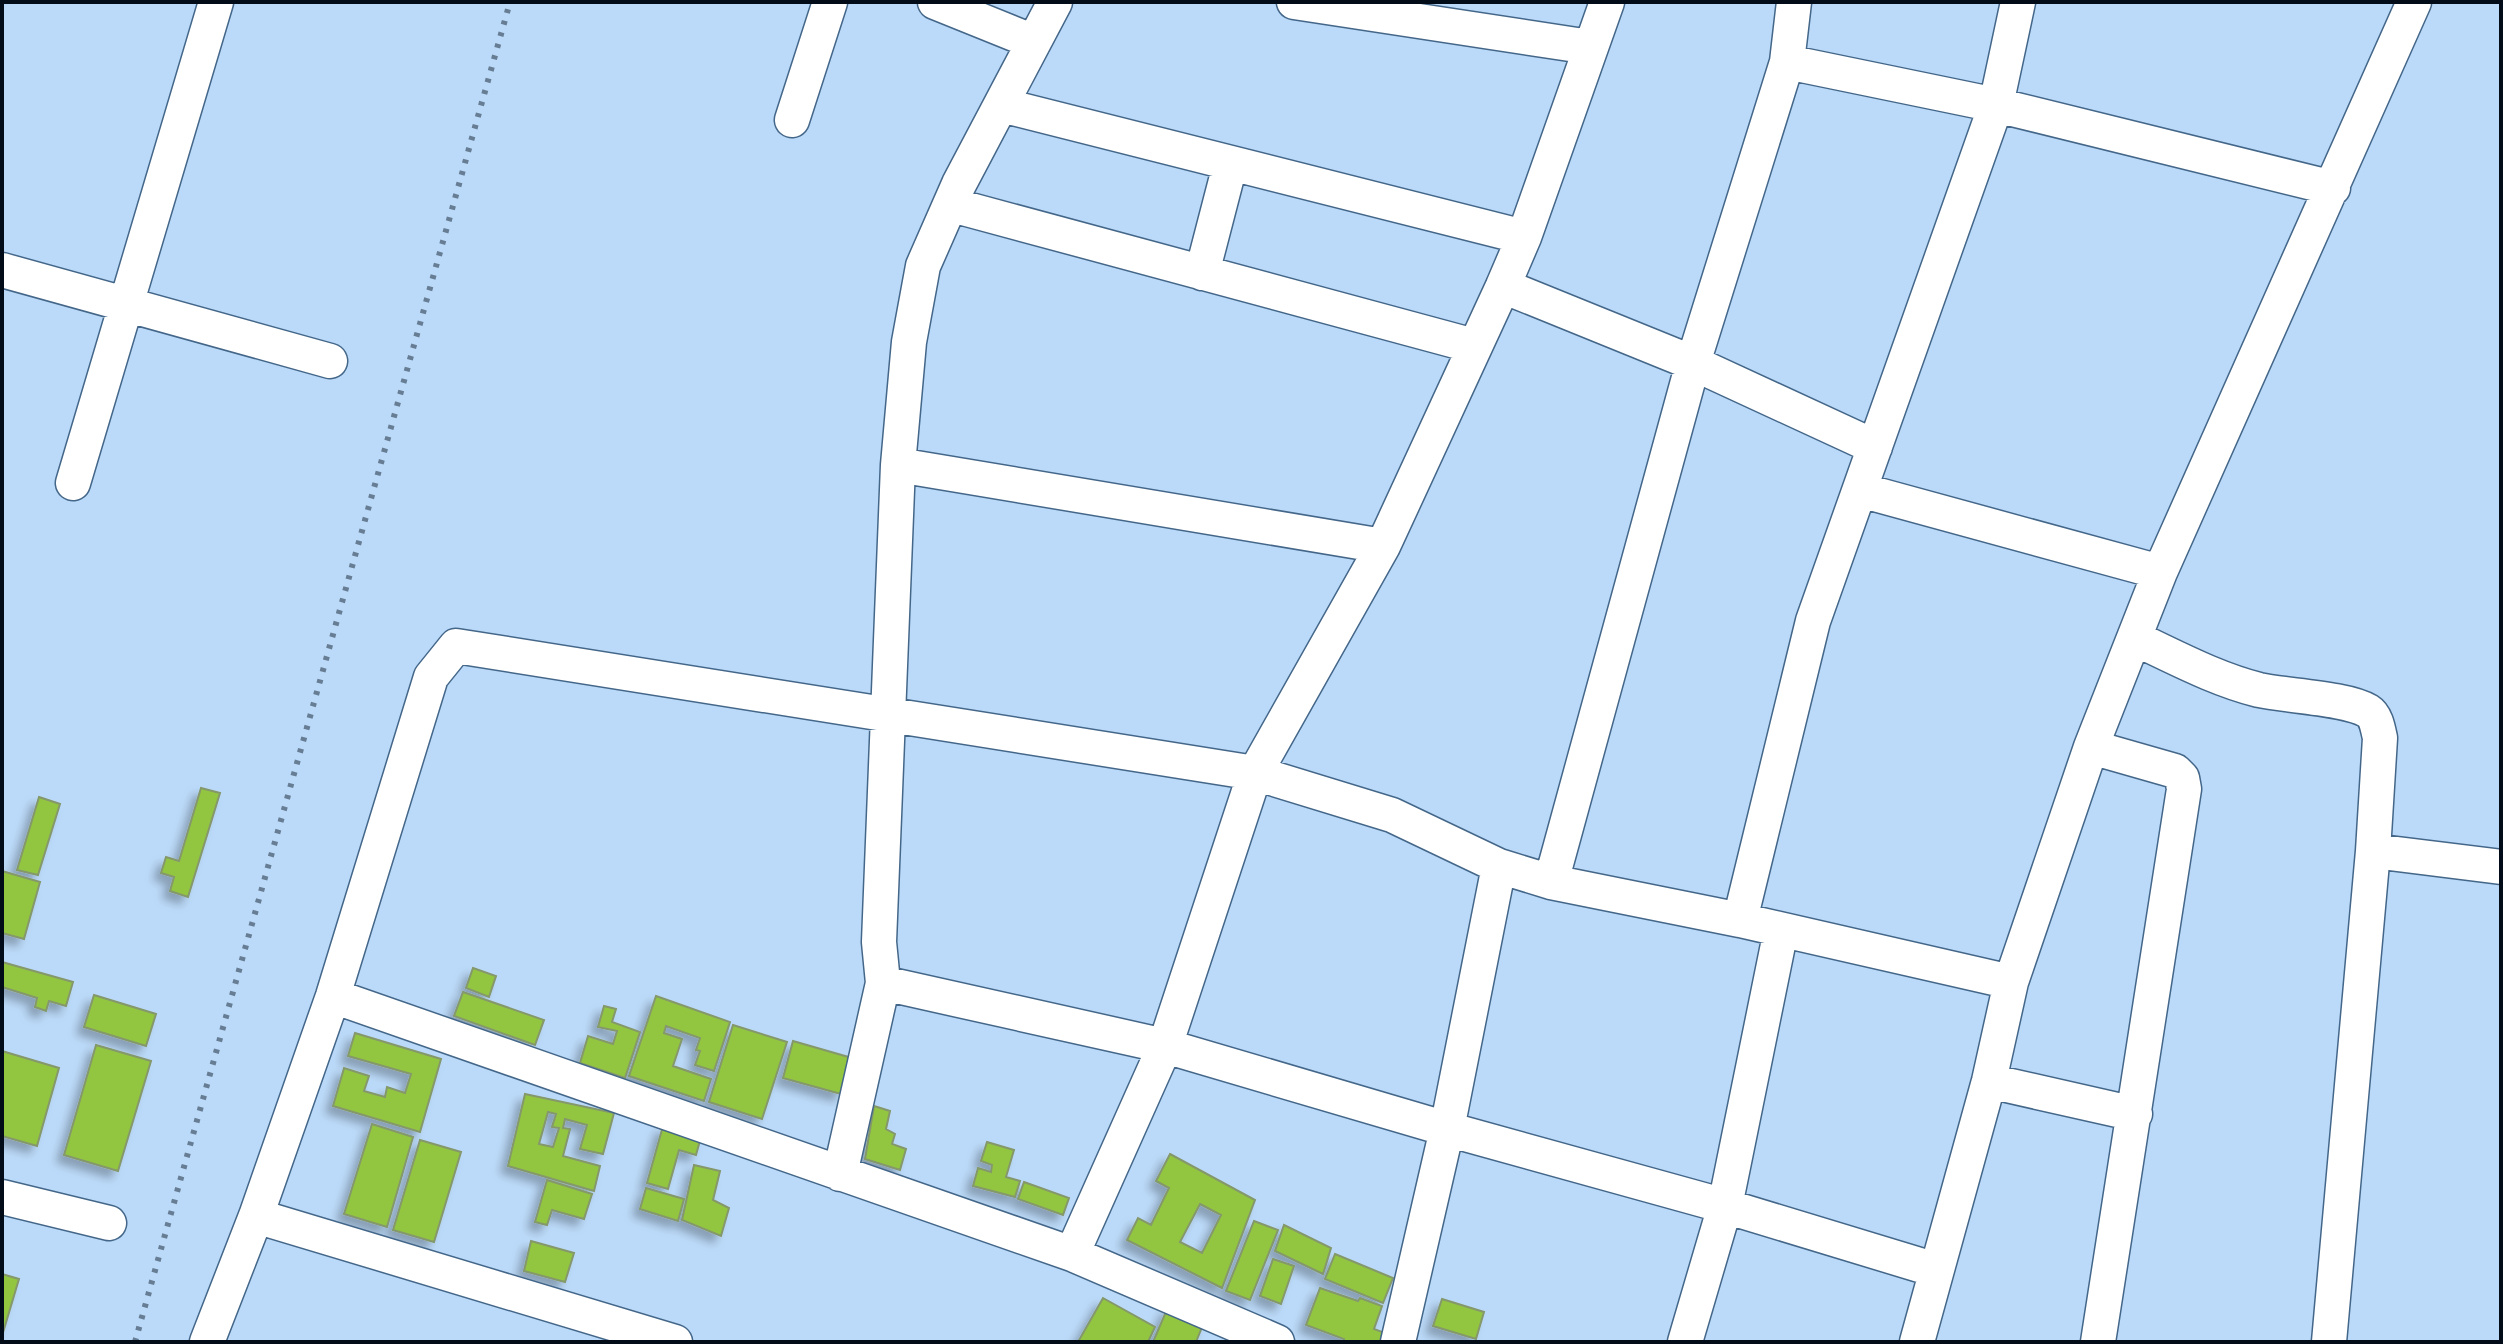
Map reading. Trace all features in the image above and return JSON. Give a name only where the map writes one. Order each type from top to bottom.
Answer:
[{"type":"street","points":[[73,483],[216,2]]},
{"type":"street","points":[[792,120],[830,2]]},
{"type":"street","points":[[935,2],[1034,42]]},
{"type":"street","points":[[840,1174],[883,983],[879,942],[887,713],[898,465],[909,342],[923,266],[959,184],[1055,2]]},
{"type":"street","points":[[1294,2],[1590,47]]},
{"type":"street","points":[[1072,1254],[1165,1046],[1255,773],[1383,546],[1503,286],[1524,237],[1607,2]]},
{"type":"street","points":[[1551,882],[1693,363],[1787,62],[1794,2]]},
{"type":"street","points":[[1740,920],[1813,621],[1996,105],[2018,2]]},
{"type":"street","points":[[1917,1342],[1989,1081],[2011,982],[2091,747],[2160,572],[2414,2]]},
{"type":"street","points":[[1787,62],[1996,105],[2333,188]]},
{"type":"street","points":[[1001,105],[1524,237]]},
{"type":"street","points":[[1202,273],[1230,165]]},
{"type":"street","points":[[952,205],[1474,346]]},
{"type":"street","points":[[2,270],[330,361]]},
{"type":"street","points":[[1503,286],[1693,363],[1875,447]]},
{"type":"street","points":[[898,465],[1383,546]]},
{"type":"street","points":[[1860,490],[2160,572]]},
{"type":"street","points":[[2134,638],[2228,681],[2263,691],[2342,703],[2369,711],[2376,722],[2380,738],[2373,851],[2329,1342]]},
{"type":"street","points":[[207,1342],[256,1216],[333,996],[431,677],[456,646],[1255,773],[1392,815],[1499,866],[1551,882],[1740,920],[2011,982]]},
{"type":"street","points":[[2091,747],[2175,771],[2182,778],[2184,789],[2098,1342]]},
{"type":"street","points":[[2373,851],[2501,867]]},
{"type":"street","points":[[1398,1342],[1447,1129],[1499,866]]},
{"type":"street","points":[[1685,1342],[1725,1206],[1781,930]]},
{"type":"street","points":[[883,983],[1165,1046],[1725,1206],[1936,1270]]},
{"type":"street","points":[[333,996],[1072,1254],[1277,1342]]},
{"type":"street","points":[[1989,1081],[2135,1114]]},
{"type":"street","points":[[2,1197],[109,1223]]},
{"type":"street","points":[[256,1216],[675,1342]]},
{"type":"building","points":[[201,788],[220,793],[188,897],[170,891],[174,877],[161,873],[166,857],[179,861]]},
{"type":"building","points":[[39,797],[60,804],[38,875],[17,870]]},
{"type":"building","points":[[2,871],[40,882],[24,939],[2,933]]},
{"type":"building","points":[[2,962],[73,982],[66,1006],[49,1001],[46,1011],[35,1007],[37,998],[2,987]]},
{"type":"building","points":[[473,968],[496,976],[489,997],[466,988]]},
{"type":"building","points":[[463,992],[544,1020],[535,1045],[454,1016]]},
{"type":"building","points":[[94,995],[156,1014],[146,1046],[84,1027]]},
{"type":"building","points":[[656,996],[730,1022],[714,1071],[695,1065],[700,1038],[666,1026],[664,1033],[682,1039],[673,1066],[711,1079],[704,1101],[629,1076]]},
{"type":"building","points":[[604,1006],[616,1009],[612,1022],[640,1032],[625,1078],[580,1063],[588,1036],[613,1044],[617,1031],[598,1027]]},
{"type":"building","points":[[733,1025],[787,1042],[762,1119],[709,1102]]},
{"type":"building","points":[[355,1033],[441,1059],[420,1132],[333,1106],[344,1068],[369,1076],[364,1091],[385,1097],[387,1087],[405,1093],[411,1074],[348,1056]]},
{"type":"building","points":[[793,1041],[852,1058],[841,1094],[783,1078]]},
{"type":"building","points":[[96,1045],[151,1061],[118,1171],[64,1155]]},
{"type":"building","points":[[2,1051],[59,1068],[37,1146],[2,1136]]},
{"type":"building","points":[[525,1094],[614,1113],[603,1154],[580,1149],[587,1125],[565,1119],[563,1128],[570,1129],[563,1156],[600,1166],[594,1191],[508,1166]],"holes":[[[548,1112],[556,1114],[552,1127],[559,1128],[553,1147],[539,1144]]]},
{"type":"building","points":[[874,1106],[890,1111],[886,1129],[895,1134],[892,1144],[906,1149],[900,1170],[865,1159]]},
{"type":"building","points":[[372,1124],[413,1137],[387,1227],[344,1214]]},
{"type":"building","points":[[663,1126],[701,1137],[696,1155],[679,1150],[668,1189],[647,1183]]},
{"type":"building","points":[[420,1140],[461,1152],[434,1242],[393,1230]]},
{"type":"building","points":[[987,1142],[1014,1150],[1006,1177],[1020,1181],[1015,1197],[973,1186],[978,1168],[991,1172],[992,1165],[981,1161]]},
{"type":"building","points":[[1170,1154],[1255,1200],[1222,1288],[1127,1240],[1138,1218],[1151,1225],[1169,1188],[1156,1181]],"holes":[[[1200,1204],[1221,1215],[1202,1253],[1180,1242]]]},
{"type":"building","points":[[694,1165],[720,1171],[713,1200],[729,1208],[721,1236],[682,1220]]},
{"type":"building","points":[[547,1180],[592,1194],[584,1219],[552,1210],[547,1225],[535,1222]]},
{"type":"building","points":[[1024,1182],[1069,1198],[1063,1215],[1018,1199]]},
{"type":"building","points":[[646,1188],[684,1199],[678,1221],[640,1209]]},
{"type":"building","points":[[1254,1221],[1278,1230],[1250,1300],[1226,1291]]},
{"type":"building","points":[[1284,1225],[1331,1248],[1323,1274],[1275,1251]]},
{"type":"building","points":[[531,1241],[574,1253],[565,1282],[524,1271]]},
{"type":"building","points":[[1335,1254],[1393,1278],[1383,1303],[1325,1279]]},
{"type":"building","points":[[1273,1259],[1294,1266],[1281,1304],[1260,1296]]},
{"type":"building","points":[[2,1274],[19,1279],[2,1336]]},
{"type":"building","points":[[1320,1288],[1382,1306],[1374,1329],[1390,1335],[1387,1342],[1343,1342],[1344,1339],[1306,1325]]},
{"type":"building","points":[[1103,1298],[1155,1327],[1148,1342],[1078,1342]]},
{"type":"building","points":[[1442,1299],[1484,1312],[1476,1339],[1433,1326]]},
{"type":"building","points":[[1168,1307],[1204,1322],[1196,1342],[1153,1342]]},
{"type":"railway","points":[[135,1342],[510,2]]}]
